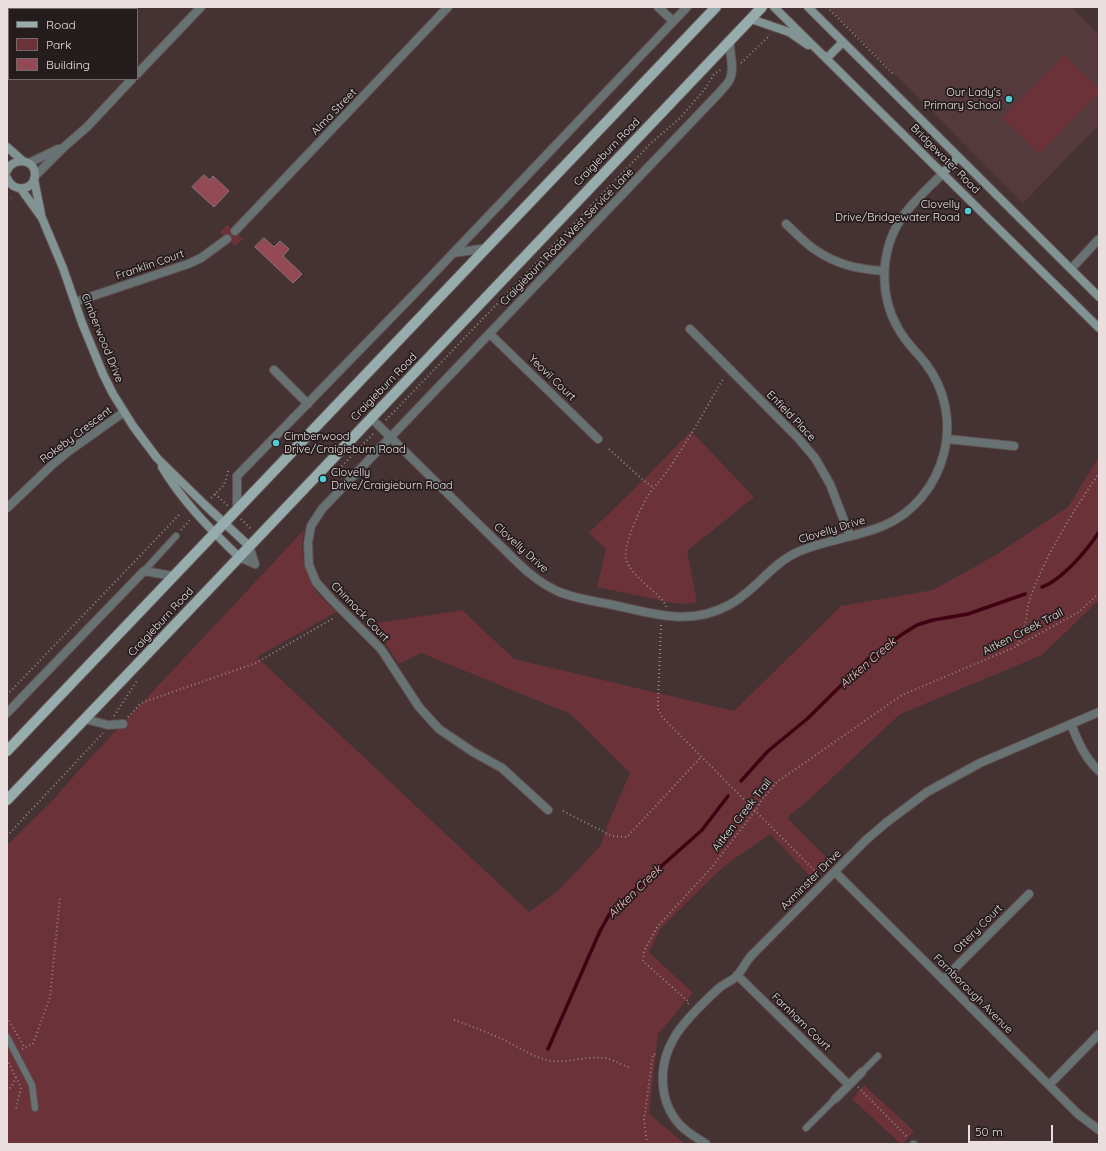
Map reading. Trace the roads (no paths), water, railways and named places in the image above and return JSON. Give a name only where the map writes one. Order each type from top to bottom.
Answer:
[{"type":"main road","name":"Craigieburn Road","points":[[7,751],[172,576],[716,7]]},
{"type":"main road","name":"Craigieburn Road","points":[[7,800],[762,7]]},
{"type":"street","points":[[138,73],[201,7]]},
{"type":"street","name":"Alma Street","points":[[235,231],[448,7]]},
{"type":"street","points":[[658,7],[673,21]]},
{"type":"street","points":[[237,509],[237,476],[308,404],[687,7]]},
{"type":"street","name":"Bridgewater Road","points":[[774,7],[1099,328]]},
{"type":"street","name":"Bridgewater Road","points":[[808,7],[1099,297]]},
{"type":"street","points":[[751,18],[789,32],[827,58],[842,42]]},
{"type":"street","name":"Craigieburn Road West Service Lane","points":[[391,437],[720,92],[729,81],[733,71],[729,50],[730,41]]},
{"type":"street","points":[[20,189],[29,186],[34,178],[64,147],[87,127],[131,80]]},
{"type":"street","points":[[7,147],[26,162]]},
{"type":"street","points":[[7,171],[10,165],[14,162],[26,162],[64,147]]},
{"type":"street","name":"Clovelly Drive","points":[[371,418],[517,562],[538,580],[558,591],[571,596],[664,616],[682,618],[708,614],[724,608],[738,600],[787,558],[810,547],[889,523],[916,503],[931,485],[942,462],[947,439],[947,410],[943,394],[930,370],[907,342],[898,328],[888,305],[884,271],[889,247],[901,219],[916,201],[958,158]]},
{"type":"street","name":"Cimberwood Drive","points":[[26,162],[33,169],[42,218],[63,268],[87,335],[103,374],[124,412],[157,458],[167,475],[196,513],[239,558]]},
{"type":"street","name":"Cimberwood Drive","points":[[7,178],[12,186],[20,189],[42,218]]},
{"type":"street","points":[[786,224],[813,249],[835,262],[857,269],[884,271]]},
{"type":"street","name":"Franklin Court","points":[[75,302],[188,264],[201,258],[227,240]]},
{"type":"street","points":[[1071,269],[1099,240]]},
{"type":"street","points":[[453,252],[487,248]]},
{"type":"street","name":"Enfield Place","points":[[690,330],[798,438],[815,458],[830,484],[850,536]]},
{"type":"street","name":"Yeovil Court","points":[[490,334],[598,439]]},
{"type":"street","points":[[274,370],[308,404]]},
{"type":"street","name":"Rokeby Crescent","points":[[7,508],[63,456],[90,435],[124,412]]},
{"type":"street","name":"Chinnock Court","points":[[391,437],[322,510],[311,526],[308,543],[309,564],[314,578],[332,600],[381,649],[419,707],[439,729],[502,768],[548,810]]},
{"type":"street","points":[[947,439],[1014,446]]},
{"type":"street","name":"Cimberwood Drive","points":[[157,458],[249,546]]},
{"type":"street","points":[[239,558],[255,564],[249,546]]},
{"type":"street","points":[[7,713],[144,571]]},
{"type":"street","name":"Craigieburn Road","points":[[144,571],[172,576]]},
{"type":"street","name":"Axminster Drive","points":[[706,1144],[680,1125],[670,1109],[664,1091],[663,1072],[666,1059],[674,1038],[686,1022],[719,988],[737,975],[751,956],[825,881],[887,822],[927,792],[980,763],[1099,712]]},
{"type":"street","points":[[85,719],[108,725],[123,724]]},
{"type":"street","points":[[1071,724],[1080,747],[1087,758],[1099,771]]},
{"type":"street","name":"Farnborough Avenue","points":[[835,872],[1078,1114],[1099,1130]]},
{"type":"street","name":"Ottery Court","points":[[943,980],[1029,894]]},
{"type":"street","name":"Farnham Court","points":[[737,975],[852,1082]]},
{"type":"street","points":[[1049,1085],[1099,1034]]},
{"type":"street","points":[[835,1099],[862,1072]]},
{"type":"lane","points":[[144,571],[176,536]]},
{"type":"lane","points":[[7,1038],[32,1085],[35,1108]]},
{"type":"lane","points":[[862,1072],[878,1056]]},
{"type":"lane","points":[[806,1128],[835,1099]]},
{"type":"waterway","name":"Aitken Creek","points":[[1042,587],[1058,578],[1066,571],[1088,547],[1099,532]]},
{"type":"waterway","name":"Aitken Creek","points":[[741,781],[768,751],[807,719],[868,659],[901,635],[917,625],[933,620],[968,614],[1025,594]]},
{"type":"waterway","name":"Aitken Creek","points":[[548,1049],[600,931],[609,915],[620,903],[702,830],[728,796]]},
{"type":"place","name":"Our Lady's Primary School","points":[[1009,99]]},
{"type":"place","name":"Clovelly Drive/Bridgewater Road","points":[[968,211]]},
{"type":"place","name":"Cimberwood Drive/Craigieburn Road","points":[[276,443]]},
{"type":"place","name":"Clovelly Drive/Craigieburn Road","points":[[323,479]]}]
